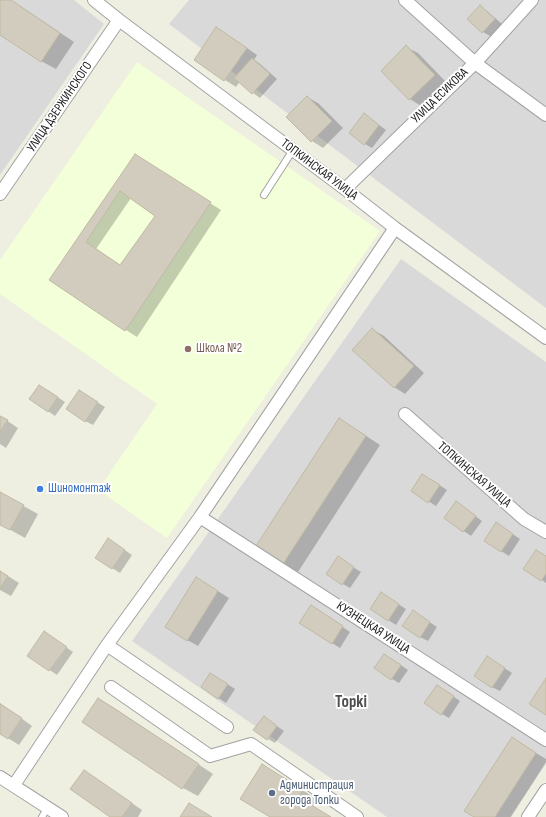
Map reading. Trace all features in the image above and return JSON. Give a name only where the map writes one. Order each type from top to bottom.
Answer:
[{"type":"street","name":"ТОПКИНСКАЯ УЛИЦА","points":[[94,0],[395,228],[546,338]]},
{"type":"street","points":[[405,0],[475,63],[546,115]]},
{"type":"street","name":"УЛИЦА ЕСИКОВА","points":[[345,189],[475,63],[532,0]]},
{"type":"street","name":"УЛИЦА ДЗЕРЖИНСКОГО","points":[[0,194],[119,20]]},
{"type":"street","points":[[14,785],[107,645],[200,517],[395,228]]},
{"type":"street","name":"ТОПКИНСКАЯ УЛИЦА","points":[[405,414],[524,519],[546,532]]},
{"type":"street","name":"КУЗНЕЦКАЯ УЛИЦА","points":[[200,517],[546,740]]},
{"type":"street","points":[[107,645],[228,727]]},
{"type":"street","points":[[111,687],[210,756],[251,744],[357,817]]},
{"type":"street","points":[[0,776],[14,785],[45,812],[62,817]]},
{"type":"street","points":[[528,817],[546,790]]},
{"type":"lane","points":[[264,195],[293,150]]},
{"type":"shaded area","points":[[0,0],[74,0],[104,24],[0,175]]},
{"type":"shaded area","points":[[189,0],[546,0],[546,308],[169,24]]},
{"type":"shaded area","name":"Школа №2","points":[[137,62],[380,231],[167,538],[98,490],[157,404],[0,294],[0,260]]},
{"type":"shaded area","points":[[401,259],[546,362],[546,764],[510,817],[387,817],[132,641]]},
{"type":"building","points":[[0,0],[11,0],[60,33],[41,62],[0,35]]},
{"type":"building","points":[[480,5],[495,19],[482,33],[467,19]]},
{"type":"building","points":[[216,27],[247,48],[224,81],[194,60]]},
{"type":"building","points":[[406,45],[435,75],[409,100],[381,71]]},
{"type":"building","points":[[252,58],[270,74],[252,94],[234,78]]},
{"type":"building","points":[[307,96],[332,121],[311,142],[286,117]]},
{"type":"building","points":[[364,113],[379,125],[364,145],[349,133]]},
{"type":"building","points":[[135,154],[211,202],[125,331],[49,280]],"holes":[[[120,191],[155,216],[120,265],[86,242]]]},
{"type":"building","points":[[372,328],[414,366],[394,388],[352,350]]},
{"type":"building","points":[[39,385],[58,397],[48,412],[29,399]]},
{"type":"building","points":[[79,390],[98,402],[85,422],[66,409]]},
{"type":"building","points":[[0,416],[8,420],[0,432]]},
{"type":"building","points":[[339,418],[366,436],[283,564],[256,546]]},
{"type":"building","points":[[422,474],[440,485],[428,503],[411,491]]},
{"type":"building","points":[[0,492],[24,505],[10,530],[0,525]]},
{"type":"building","points":[[456,501],[476,516],[463,532],[444,518]]},
{"type":"building","points":[[496,522],[513,534],[501,552],[484,541]]},
{"type":"building","points":[[108,538],[125,550],[112,569],[95,558]]},
{"type":"building","points":[[536,550],[546,556],[546,574],[541,581],[523,569]]},
{"type":"building","points":[[338,556],[354,567],[342,585],[326,574]]},
{"type":"building","points":[[0,571],[8,576],[0,589]]},
{"type":"building","points":[[196,577],[218,591],[187,641],[165,627]]},
{"type":"building","points":[[381,592],[399,604],[388,621],[370,609]]},
{"type":"building","points":[[311,605],[343,626],[332,644],[299,623]]},
{"type":"building","points":[[413,610],[430,622],[420,638],[402,626]]},
{"type":"building","points":[[44,631],[67,647],[49,671],[27,656]]},
{"type":"building","points":[[384,654],[401,665],[391,680],[374,668]]},
{"type":"building","points":[[487,656],[505,668],[492,688],[474,676]]},
{"type":"building","points":[[210,673],[228,684],[218,699],[201,687]]},
{"type":"building","points":[[546,678],[546,715],[529,704]]},
{"type":"building","points":[[437,685],[454,696],[441,715],[424,703]]},
{"type":"building","points":[[98,698],[199,764],[182,789],[82,722]]},
{"type":"building","points":[[0,704],[22,718],[8,739],[0,734]]},
{"type":"building","points":[[264,716],[277,726],[267,740],[253,730]]},
{"type":"building","points":[[512,737],[536,753],[495,817],[474,817],[464,811]]},
{"type":"building","name":"Администрация города Топки","points":[[262,764],[303,790],[298,797],[331,817],[270,817],[240,799]]},
{"type":"building","points":[[84,770],[132,803],[122,817],[110,817],[70,789]]},
{"type":"building","points":[[189,803],[212,817],[180,817]]},
{"type":"place","name":"Школа №2","points":[[188,349]]},
{"type":"place","name":"Шиномонтаж","points":[[40,489]]},
{"type":"place","name":"Администрация города Топки","points":[[272,793]]},
{"type":"district","name":"Topki","points":[[351,703]]}]
